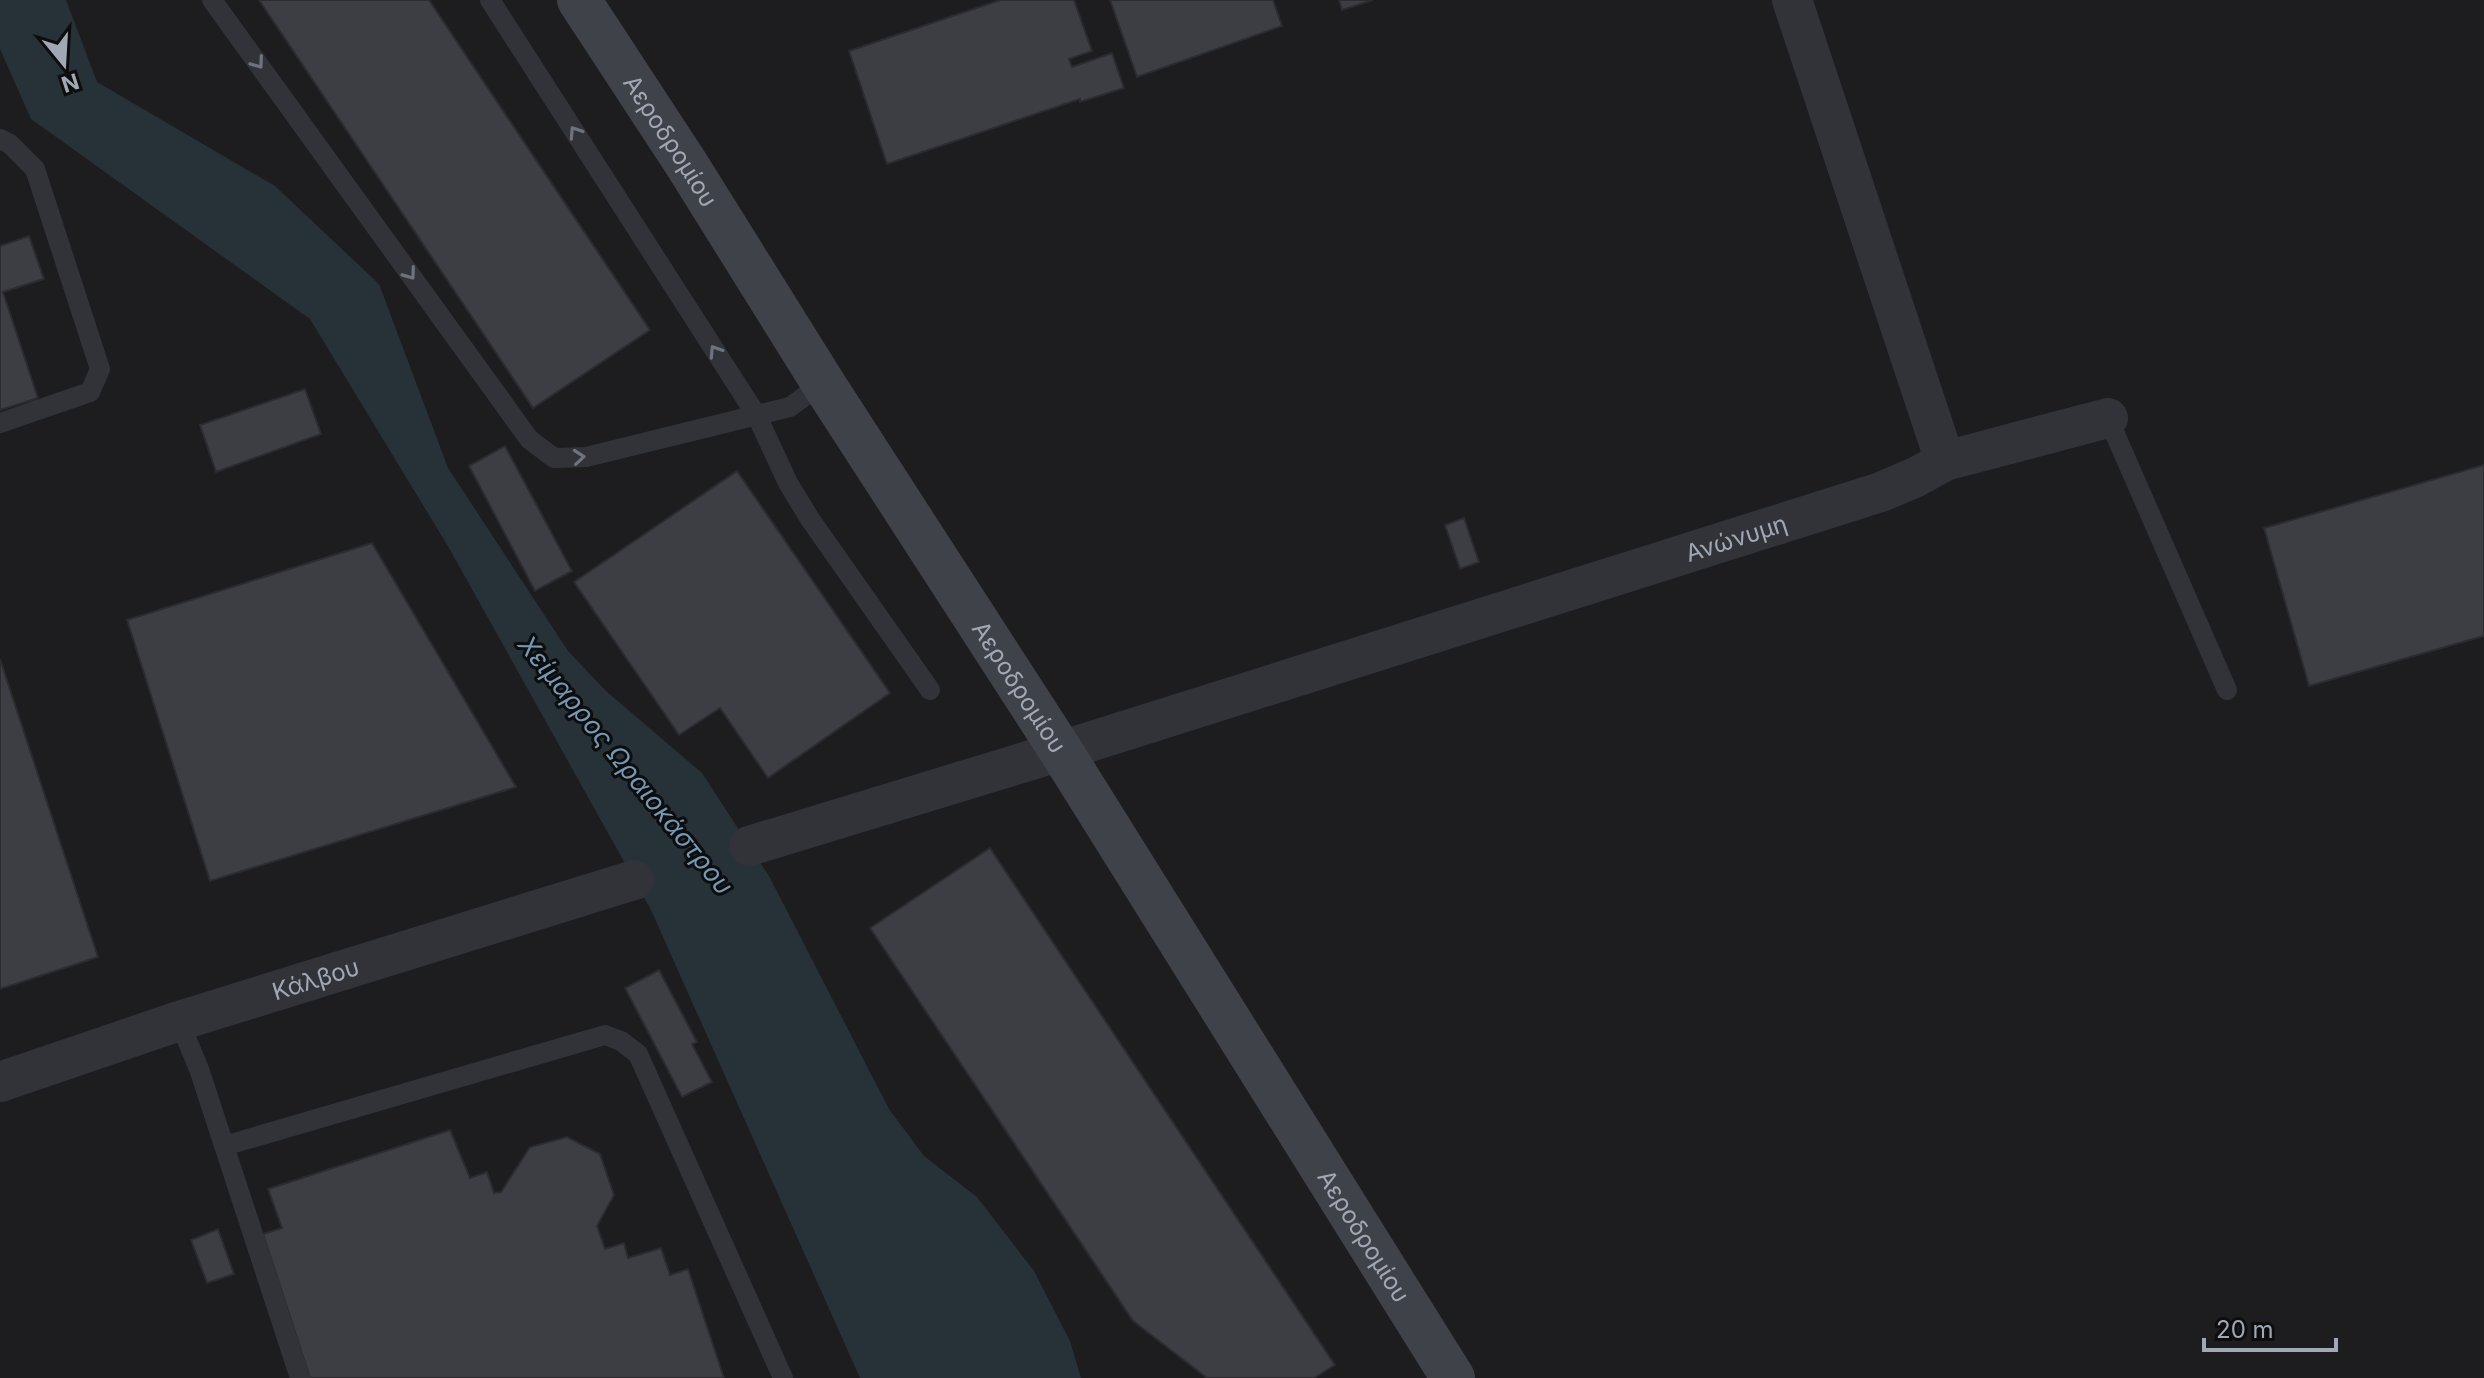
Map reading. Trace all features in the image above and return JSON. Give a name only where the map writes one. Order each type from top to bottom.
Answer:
[{"type":"street","name":"Αεροδρομίου","points":[[579,0],[1061,751],[1453,1378]]},
{"type":"street","points":[[1792,0],[1945,461]]},
{"type":"street","name":"Ανώνυμη","points":[[749,846],[1061,751],[1881,492],[1945,461],[2108,418]]},
{"type":"street","name":"Κάλβου","points":[[0,1082],[179,1021],[634,880]]},
{"type":"lane","points":[[212,0],[529,439],[554,458],[586,457],[790,407],[823,383]]},
{"type":"lane","points":[[490,0],[757,416],[788,483],[810,519],[930,690]]},
{"type":"lane","points":[[0,139],[10,144],[35,169],[100,369],[90,392],[0,423]]},
{"type":"lane","points":[[2108,418],[2227,690]]},
{"type":"lane","points":[[179,1021],[199,1069],[300,1378]]},
{"type":"lane","points":[[224,1146],[605,1035],[621,1041],[638,1054],[783,1378]]},
{"type":"shaded area","points":[[0,0],[2484,0],[2484,1378],[0,1378]]},
{"type":"water","name":"Χείμαρρος Ωραιοκάστρου","points":[[0,0],[66,0],[97,82],[275,186],[379,284],[448,468],[568,651],[606,691],[702,773],[769,876],[889,1109],[924,1156],[977,1197],[1034,1271],[1070,1341],[1081,1378],[860,1378],[651,910],[449,548],[310,319],[31,119],[0,49]]},
{"type":"building","points":[[259,0],[429,0],[650,330],[533,408]]},
{"type":"building","points":[[1000,0],[1074,0],[1092,51],[1069,59],[1072,67],[1112,53],[1124,88],[1080,102],[1080,99],[887,164],[849,51]]},
{"type":"building","points":[[1110,0],[1273,0],[1282,26],[1137,77]]},
{"type":"building","points":[[1339,0],[1373,0],[1342,10]]},
{"type":"building","points":[[29,236],[44,279],[3,292],[38,398],[0,410],[0,246]]},
{"type":"building","points":[[305,389],[321,434],[216,472],[200,425]]},
{"type":"building","points":[[505,446],[572,571],[535,591],[469,466]]},
{"type":"building","points":[[2484,465],[2484,636],[2309,686],[2264,528]]},
{"type":"building","points":[[737,471],[890,693],[768,778],[720,708],[679,735],[574,582]]},
{"type":"building","points":[[1464,518],[1479,562],[1460,569],[1445,525]]},
{"type":"building","points":[[372,543],[516,787],[210,881],[127,620]]},
{"type":"building","points":[[0,659],[98,957],[0,989]]},
{"type":"building","points":[[990,848],[1335,1365],[1314,1378],[1207,1378],[1133,1321],[870,928]]},
{"type":"building","points":[[659,970],[697,1042],[692,1044],[712,1082],[682,1097],[625,988]]},
{"type":"building","points":[[450,1130],[470,1178],[487,1172],[494,1193],[501,1192],[530,1147],[567,1137],[600,1154],[614,1195],[597,1226],[605,1249],[624,1243],[628,1258],[661,1248],[670,1275],[688,1269],[724,1378],[310,1378],[263,1234],[282,1228],[268,1189]]},
{"type":"building","points":[[218,1229],[234,1274],[207,1283],[191,1240]]}]
